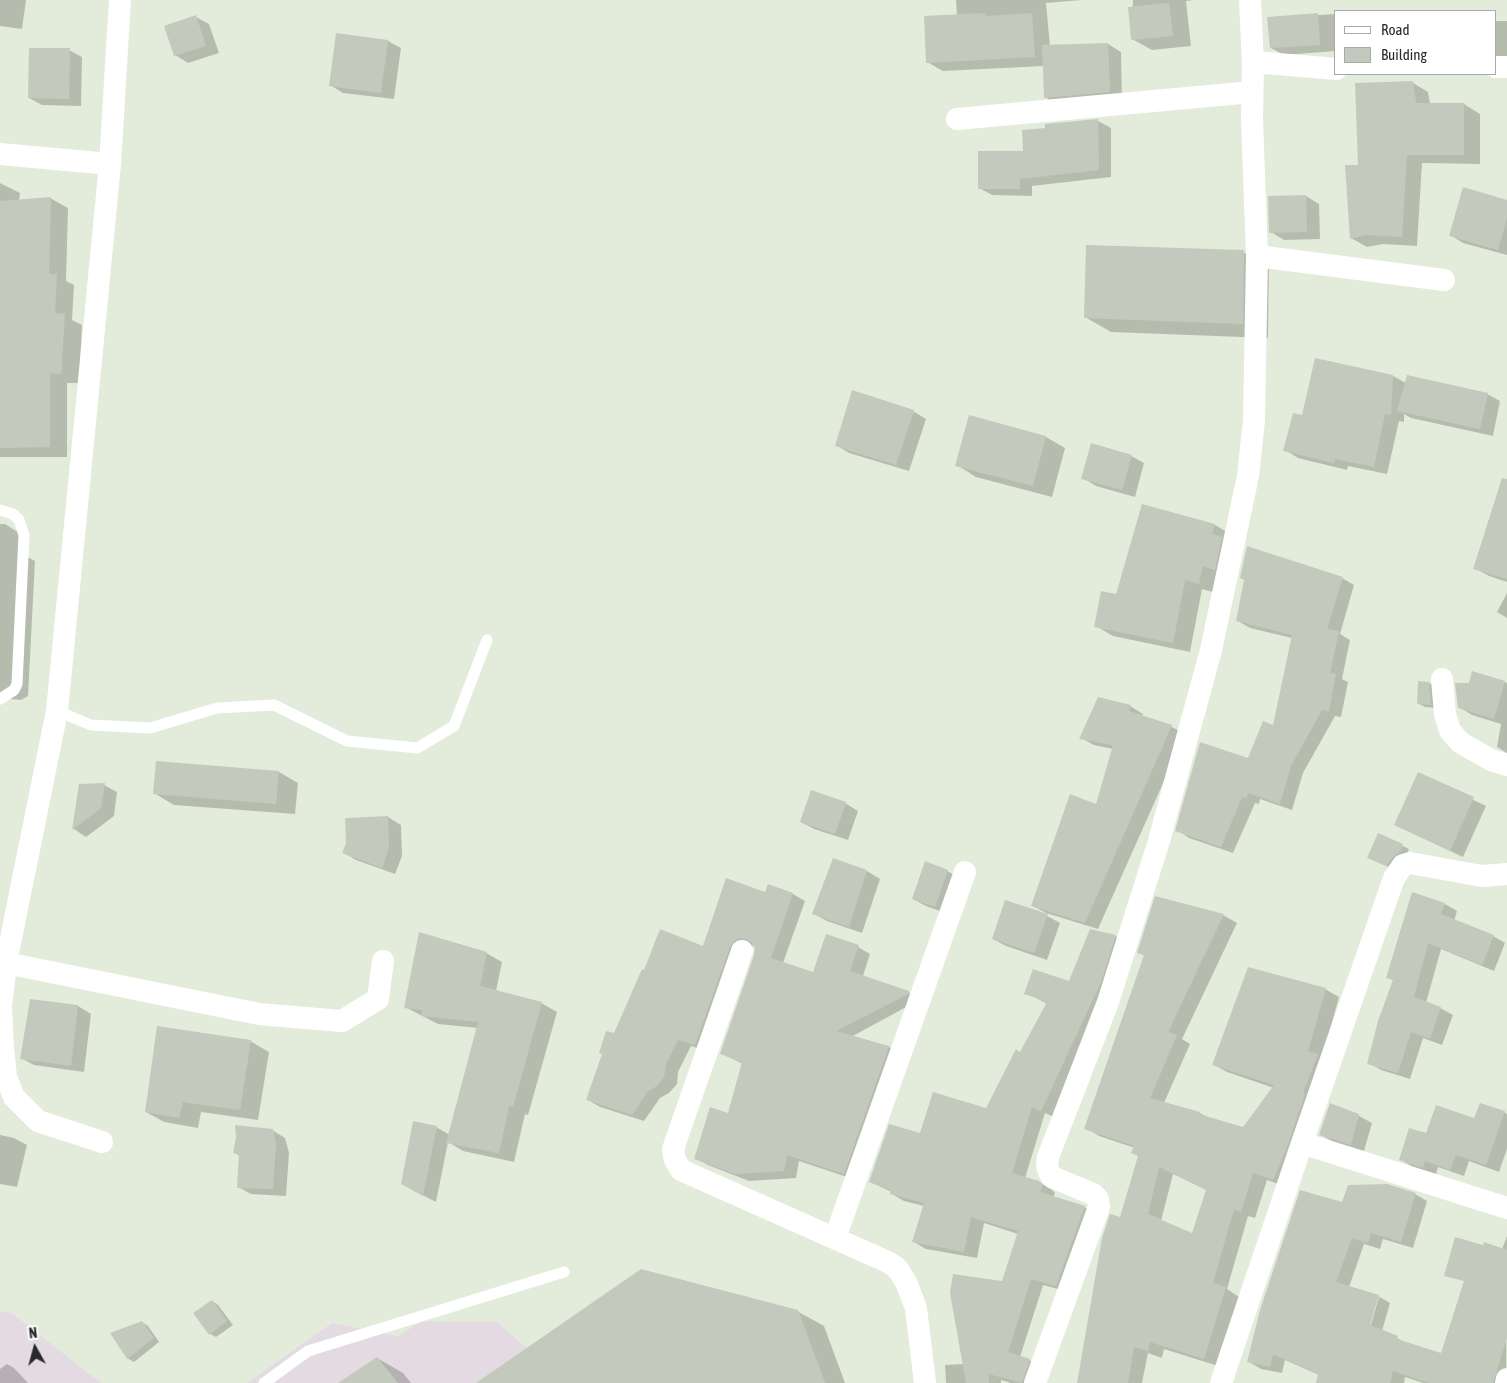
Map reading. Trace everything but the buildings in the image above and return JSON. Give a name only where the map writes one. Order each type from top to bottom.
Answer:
[{"type":"street","points":[[102,1142],[38,1121],[14,1098],[6,1077],[1,1006],[6,963],[57,710],[110,164],[120,0]]},
{"type":"street","points":[[1035,1383],[1099,1207],[1098,1199],[1093,1194],[1052,1177],[1048,1172],[1048,1157],[1108,1002],[1160,841],[1211,650],[1248,476],[1254,420],[1257,256],[1250,0]]},
{"type":"street","points":[[1253,64],[1266,63],[1334,69]]},
{"type":"street","points":[[957,119],[1252,92]]},
{"type":"street","points":[[0,154],[110,164]]},
{"type":"street","points":[[1257,256],[1444,280]]},
{"type":"street","points":[[1442,679],[1450,731],[1467,747],[1490,760],[1507,764]]},
{"type":"street","points":[[1221,1383],[1394,878],[1403,865],[1417,863],[1482,876],[1507,874]]},
{"type":"street","points":[[835,1238],[966,872]]},
{"type":"street","points":[[742,951],[674,1143],[675,1160],[681,1170],[888,1262],[897,1268],[906,1282],[916,1308],[925,1383]]},
{"type":"street","points":[[6,963],[259,1014],[342,1022],[378,999],[383,961]]},
{"type":"street","points":[[1302,1143],[1507,1208]]},
{"type":"street","points":[[1506,1383],[1507,1379]]},
{"type":"lane","points":[[0,510],[13,514],[19,520],[24,535],[17,684],[14,690],[0,699]]},
{"type":"lane","points":[[57,710],[91,725],[150,728],[218,708],[274,705],[348,740],[417,748],[454,726],[487,640]]},
{"type":"lane","points":[[264,1383],[308,1351],[564,1272]]},
{"type":"shaded area","points":[[9,1311],[101,1383],[0,1383],[0,1312]]},
{"type":"shaded area","points":[[422,1321],[497,1322],[539,1359],[550,1383],[247,1383],[332,1323],[398,1336]]}]
